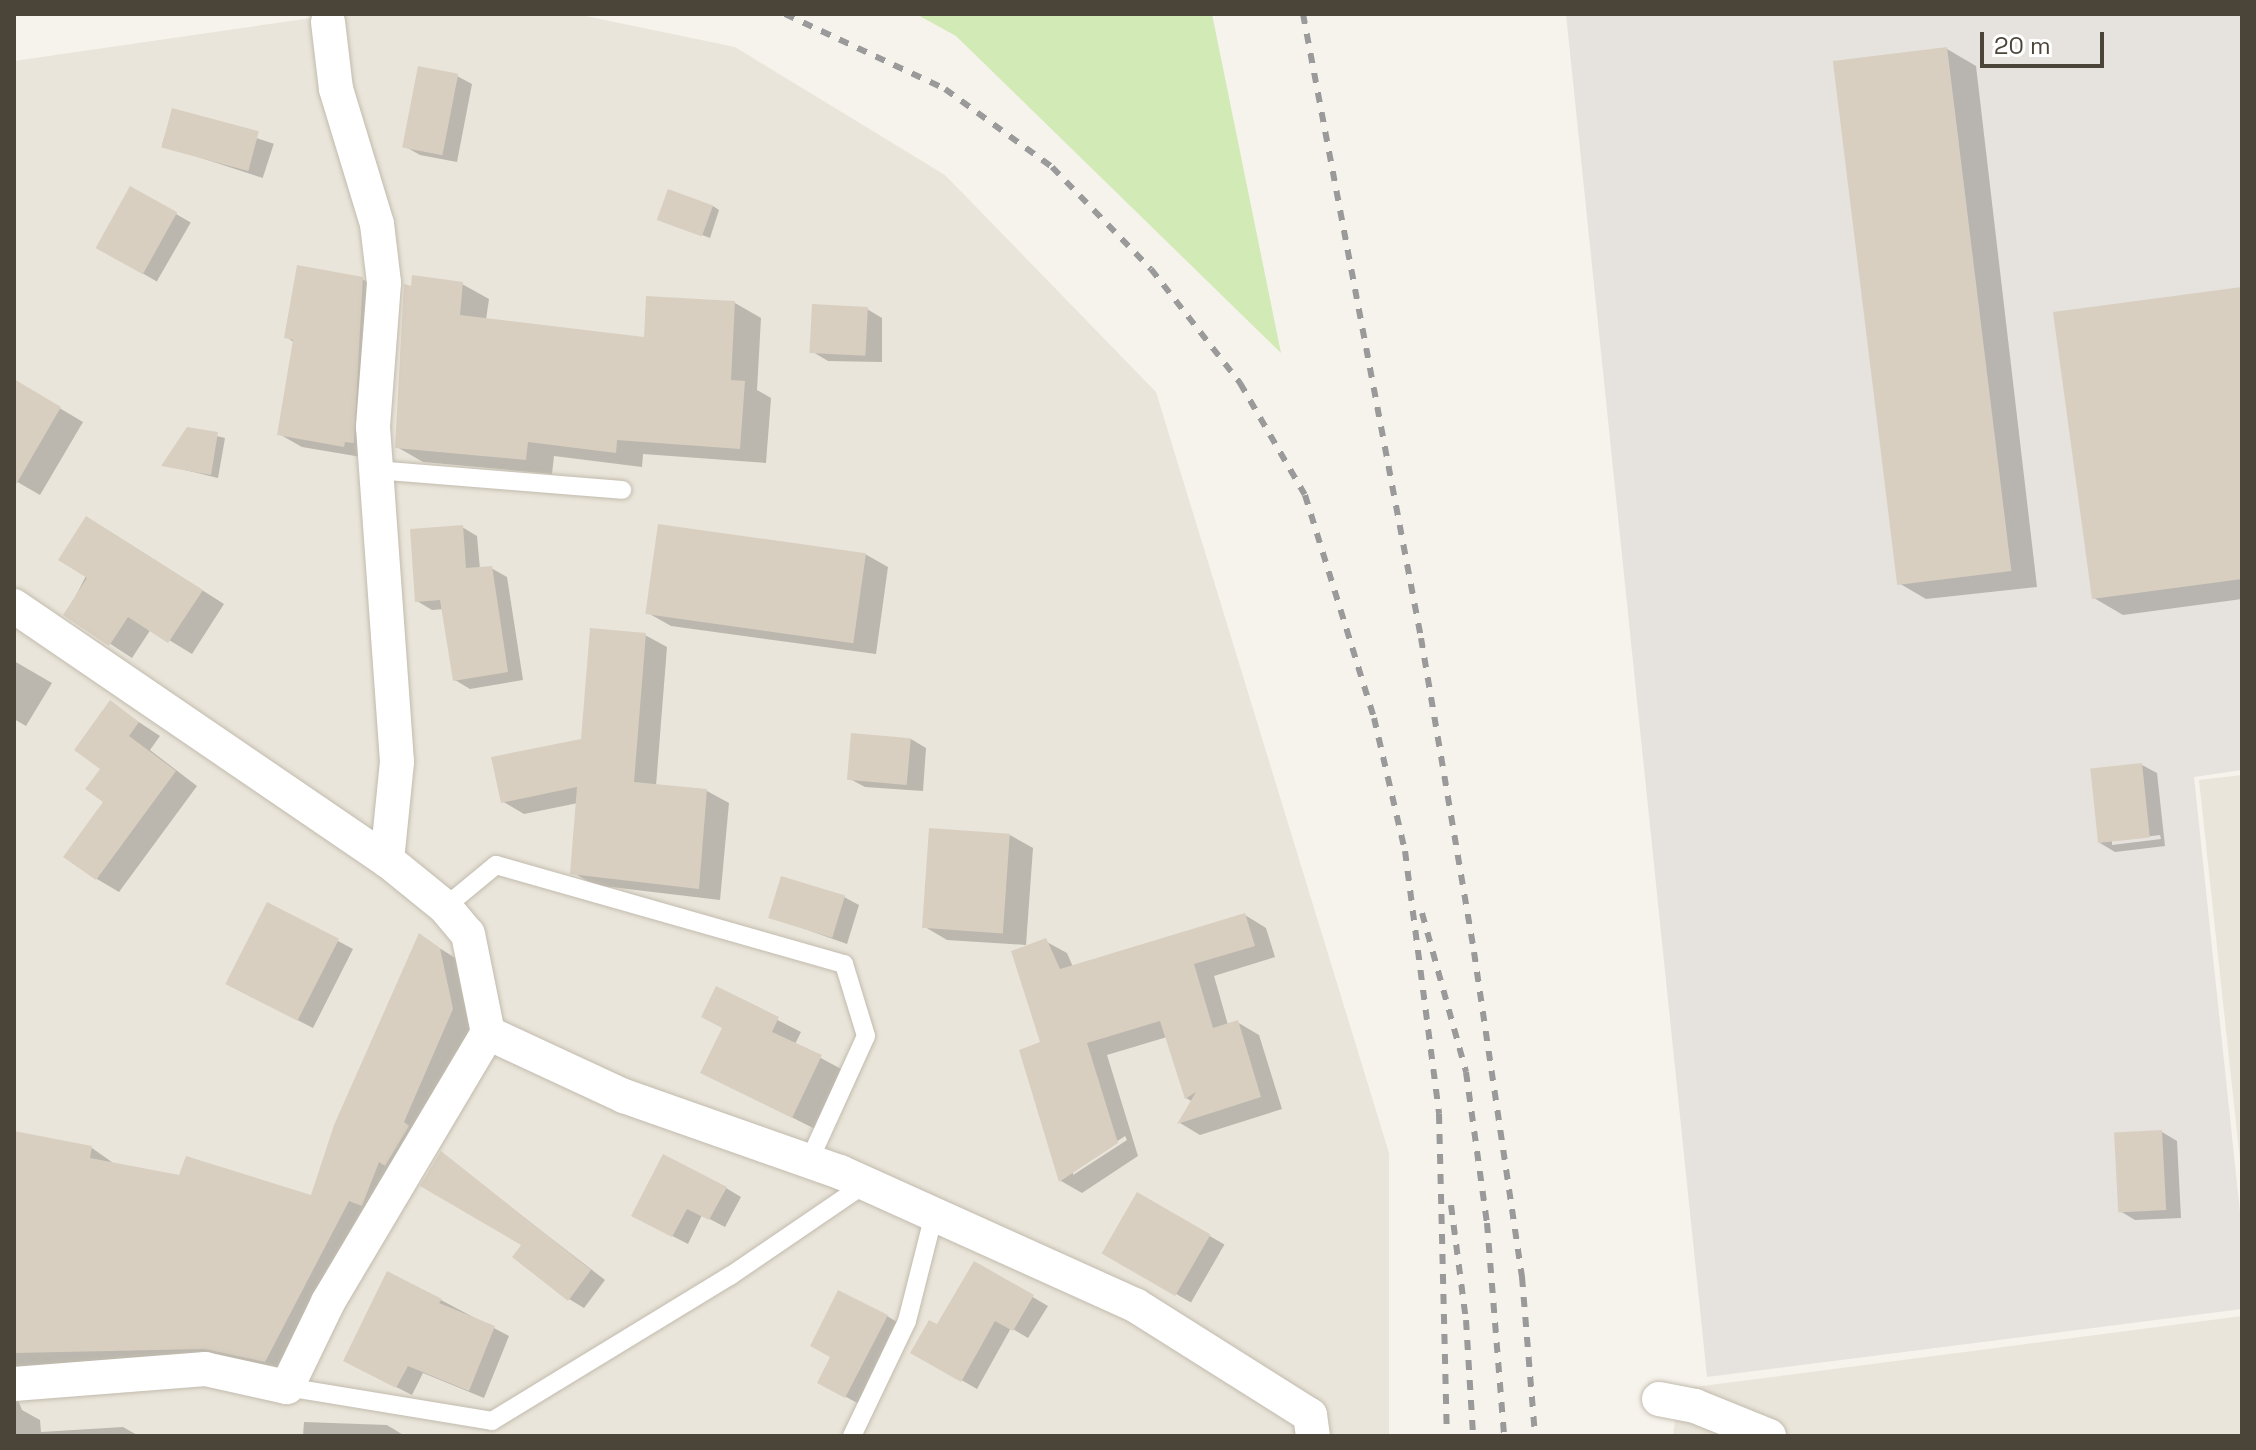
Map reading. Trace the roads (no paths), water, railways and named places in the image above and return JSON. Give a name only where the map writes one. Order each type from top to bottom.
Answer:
[{"type":"street","points":[[328,22],[336,89],[377,224],[384,283],[373,427],[397,762],[387,860]]},
{"type":"street","points":[[14,606],[387,860],[445,907],[468,934],[488,1033],[328,1302],[287,1387],[205,1369],[14,1384]]},
{"type":"street","points":[[488,1033],[624,1096],[865,1184],[1135,1305],[1312,1425]]},
{"type":"street","points":[[1659,1399],[1695,1406],[1769,1436]]},
{"type":"lane","points":[[375,470],[622,490]]},
{"type":"lane","points":[[445,907],[496,865],[844,964],[866,1036],[809,1161]]},
{"type":"lane","points":[[287,1387],[492,1421],[730,1276],[865,1184]]},
{"type":"lane","points":[[852,1436],[907,1321],[934,1214]]},
{"type":"railway","points":[[785,14],[945,89],[1052,167],[1151,269],[1240,383],[1305,495],[1374,718],[1405,851],[1439,1114],[1447,1436]]},
{"type":"railway","points":[[1303,14],[1421,638],[1474,952],[1522,1277],[1535,1436]]},
{"type":"railway","points":[[1422,913],[1466,1072],[1487,1223],[1504,1436]]},
{"type":"railway","points":[[1451,1205],[1466,1320],[1473,1436]]}]
